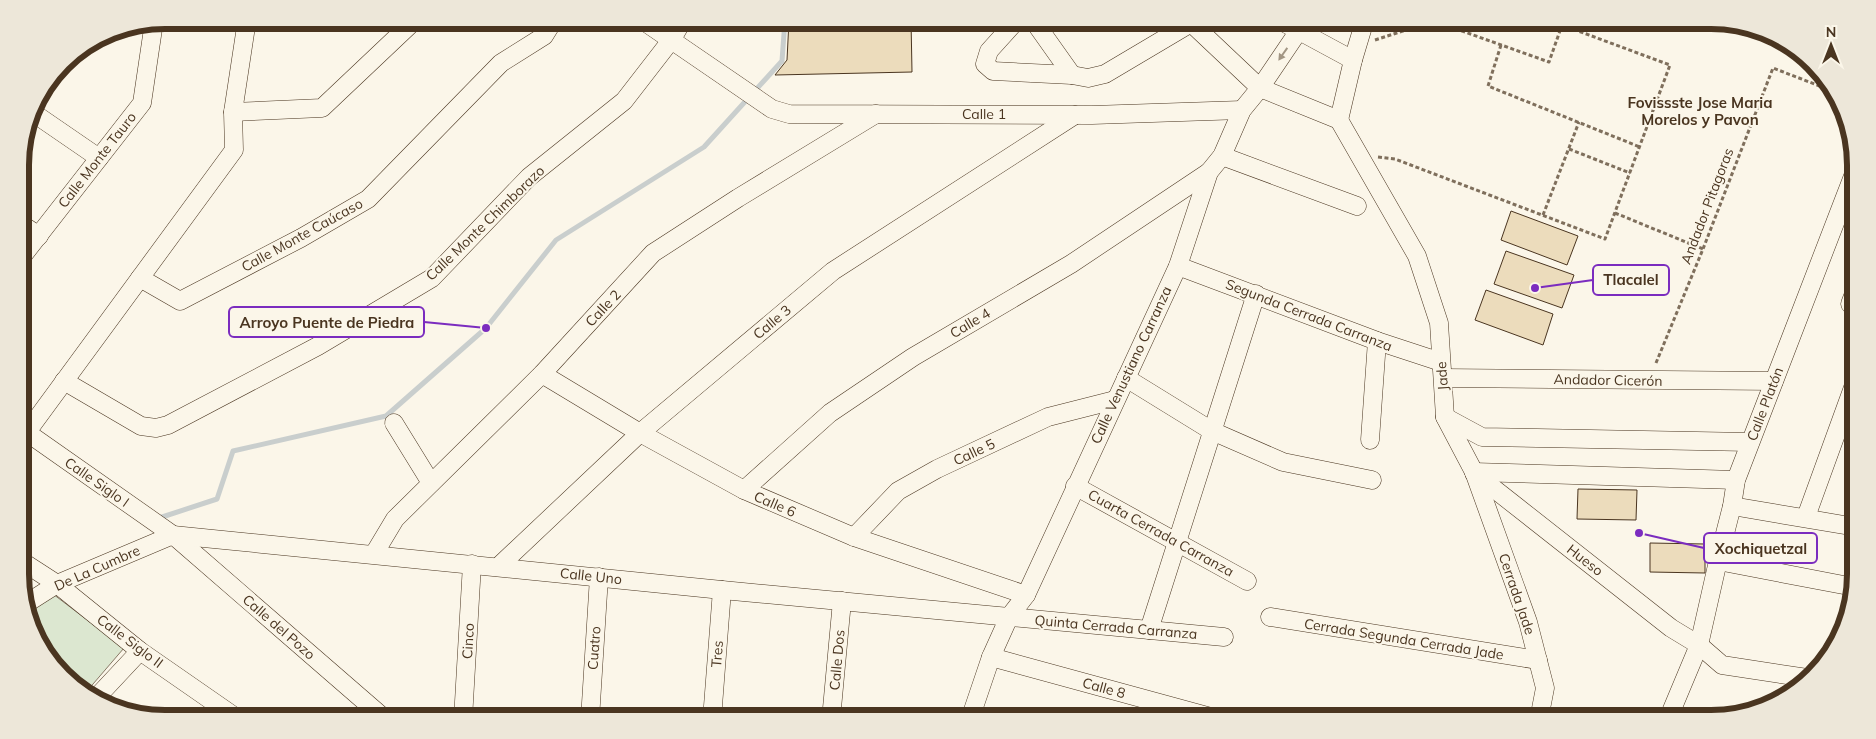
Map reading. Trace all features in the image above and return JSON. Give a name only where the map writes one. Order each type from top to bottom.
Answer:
[{"type":"street","name":"Calle Monte Tauro","points":[[29,248],[142,103],[153,29]]},
{"type":"street","points":[[29,424],[64,381],[234,150],[233,112],[246,29]]},
{"type":"street","points":[[233,112],[322,108],[405,29]]},
{"type":"street","name":"Calle Monte Caúcaso","points":[[140,278],[180,301],[301,238],[368,199],[501,63],[544,36],[548,29]]},
{"type":"street","name":"Calle 1","points":[[656,29],[772,109],[789,114],[1075,115],[1242,110]]},
{"type":"street","name":"Calle Monte Chimborazo","points":[[64,381],[141,426],[156,428],[168,425],[318,346],[432,278],[529,178],[624,101],[678,29]]},
{"type":"street","points":[[1018,29],[989,51],[986,64],[993,71],[1072,75],[1088,78],[1105,74],[1179,29]]},
{"type":"street","points":[[1037,29],[1072,75]]},
{"type":"street","points":[[1197,29],[1260,88],[1339,120],[1362,29]]},
{"type":"street","name":"Calle Venustiano Carranza","points":[[973,710],[991,657],[1008,617],[1026,595],[1178,266],[1209,172],[1222,156],[1242,110],[1260,88],[1300,29]]},
{"type":"street","points":[[1308,29],[1355,53]]},
{"type":"street","name":"Calle 2","points":[[374,554],[395,519],[542,374],[652,254],[738,198],[876,114]]},
{"type":"street","name":"Calle 3","points":[[498,566],[640,433],[833,271],[1075,115]]},
{"type":"street","points":[[38,116],[99,158]]},
{"type":"street","name":"Jade","points":[[1339,120],[1417,256],[1438,323],[1445,418],[1474,472]]},
{"type":"street","points":[[1222,156],[1357,206]]},
{"type":"street","name":"Calle 4","points":[[744,490],[830,413],[913,357],[1071,264],[1209,172]]},
{"type":"street","name":"Calle Platón","points":[[1675,710],[1700,645],[1732,506],[1736,480],[1847,192]]},
{"type":"street","points":[[29,229],[39,236]]},
{"type":"street","name":"Segunda Cerrada Carranza","points":[[1178,266],[1377,341],[1442,370]]},
{"type":"street","points":[[1148,630],[1256,294]]},
{"type":"street","points":[[1370,440],[1377,341]]},
{"type":"street","name":"Andador Cicerón","points":[[1442,370],[1649,380],[1774,381]]},
{"type":"street","name":"Calle 6","points":[[542,374],[640,433],[744,490],[854,537],[1026,595]]},
{"type":"street","points":[[1126,378],[1212,431],[1283,462],[1372,480]]},
{"type":"street","name":"Calle 5","points":[[854,537],[898,491],[936,469],[1048,418],[1115,400]]},
{"type":"street","points":[[1806,517],[1847,404]]},
{"type":"street","points":[[1445,418],[1482,437],[1750,442]]},
{"type":"street","points":[[394,423],[431,483]]},
{"type":"street","name":"Calle Siglo I","points":[[29,434],[173,535]]},
{"type":"street","points":[[1474,472],[1736,480]]},
{"type":"street","name":"Hueso","points":[[1474,472],[1671,628],[1700,645],[1722,664],[1800,677]]},
{"type":"street","name":"Cerrada Jade","points":[[1474,472],[1528,622],[1545,688],[1541,710]]},
{"type":"street","name":"Cuarta Cerrada Carranza","points":[[1075,486],[1247,581]]},
{"type":"street","points":[[1732,506],[1847,525]]},
{"type":"street","name":"Calle Uno","points":[[173,535],[1008,617]]},
{"type":"street","name":"De La Cumbre","points":[[31,601],[57,584],[173,535]]},
{"type":"street","name":"Calle del Pozo","points":[[173,535],[375,710]]},
{"type":"street","points":[[1718,561],[1846,586]]},
{"type":"street","name":"Cinco","points":[[464,710],[472,564]]},
{"type":"street","name":"Calle Siglo II","points":[[29,566],[57,584],[140,651],[225,710]]},
{"type":"street","name":"Cuatro","points":[[591,710],[599,576]]},
{"type":"street","name":"Tres","points":[[713,710],[722,590]]},
{"type":"street","name":"Calle Dos","points":[[833,710],[842,601]]},
{"type":"street","name":"Quinta Cerrada Carranza","points":[[1008,617],[1224,637]]},
{"type":"street","name":"Cerrada Segunda Cerrada Jade","points":[[1270,617],[1538,660]]},
{"type":"street","points":[[100,693],[140,651]]},
{"type":"street","name":"Calle 8","points":[[991,657],[1185,710]]},
{"type":"path","points":[[1355,53],[1414,29]]},
{"type":"path","points":[[1456,29],[1549,62],[1561,29]]},
{"type":"path","points":[[1358,154],[1395,159],[1605,239],[1670,65],[1573,29]]},
{"type":"path","points":[[1501,45],[1488,86],[1640,147]]},
{"type":"path","name":"Andador Pitagoras","points":[[1649,380],[1703,249],[1773,68],[1822,87]]},
{"type":"path","points":[[1543,215],[1579,122]]},
{"type":"path","points":[[1569,149],[1630,172]]},
{"type":"path","points":[[1615,213],[1703,249]]},
{"type":"green space","points":[[53,594],[124,648],[90,688],[75,676],[52,650],[43,634],[33,608]]},
{"type":"building","points":[[789,29],[911,29],[912,72],[775,75],[787,60]]},
{"type":"building","points":[[1511,211],[1578,236],[1567,265],[1501,240]]},
{"type":"building","points":[[1506,251],[1574,275],[1562,308],[1494,284]]},
{"type":"building","points":[[1486,290],[1553,314],[1543,345],[1475,320]]},
{"type":"building","points":[[1578,489],[1637,490],[1636,520],[1577,519]]},
{"type":"building","points":[[1650,543],[1705,544],[1705,573],[1650,572]]},
{"type":"waterway","points":[[159,518],[217,499],[233,451],[386,416],[486,328],[556,240],[704,147],[782,61],[784,29]]},
{"type":"place","name":"Tlacalel","points":[[1535,288]]},
{"type":"place","name":"Arroyo Puente de Piedra","points":[[486,328]]},
{"type":"place","name":"Xochiquetzal","points":[[1639,533]]},
{"type":"district","name":"Fovissste Jose Maria Morelos y Pavon","points":[[1700,112]]}]
